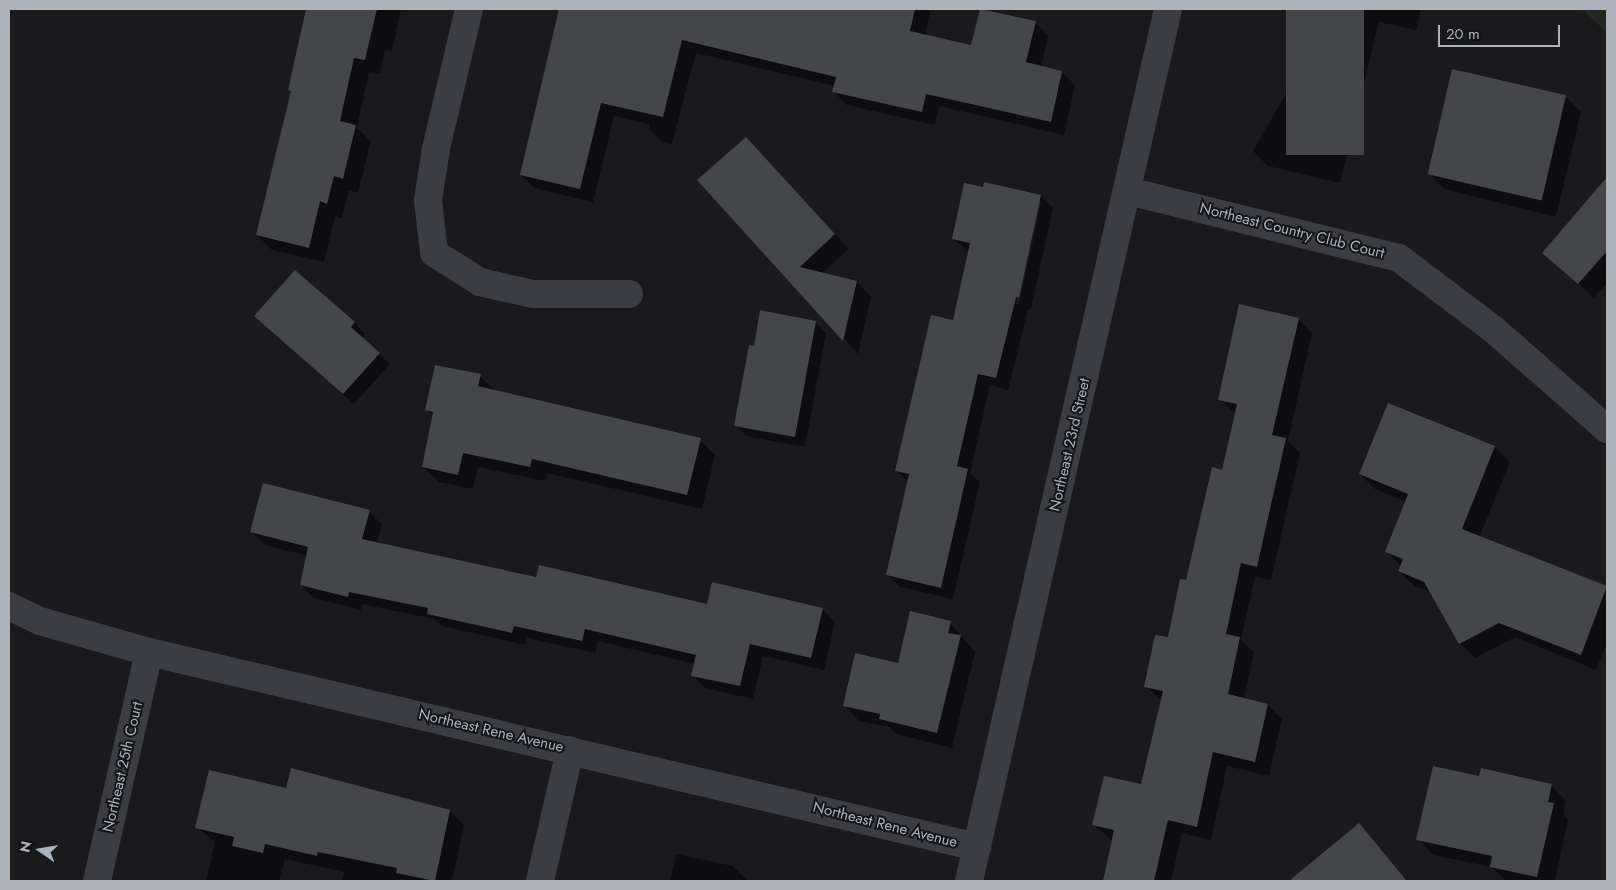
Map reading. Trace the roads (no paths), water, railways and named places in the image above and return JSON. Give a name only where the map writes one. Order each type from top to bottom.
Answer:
[{"type":"street","points":[[469,9],[436,149],[428,200],[434,253],[480,282],[533,294],[629,294]]},
{"type":"street","name":"Northeast 23rd Street","points":[[969,881],[1168,9]]},
{"type":"street","name":"Northeast Country Club Court","points":[[1128,191],[1399,258],[1442,287],[1607,429]]},
{"type":"street","name":"Northeast Rene Avenue","points":[[9,606],[40,622],[149,652],[570,750],[977,848]]},
{"type":"street","name":"Northeast 25th Court","points":[[97,881],[149,652]]},
{"type":"street","points":[[540,881],[570,750]]}]
